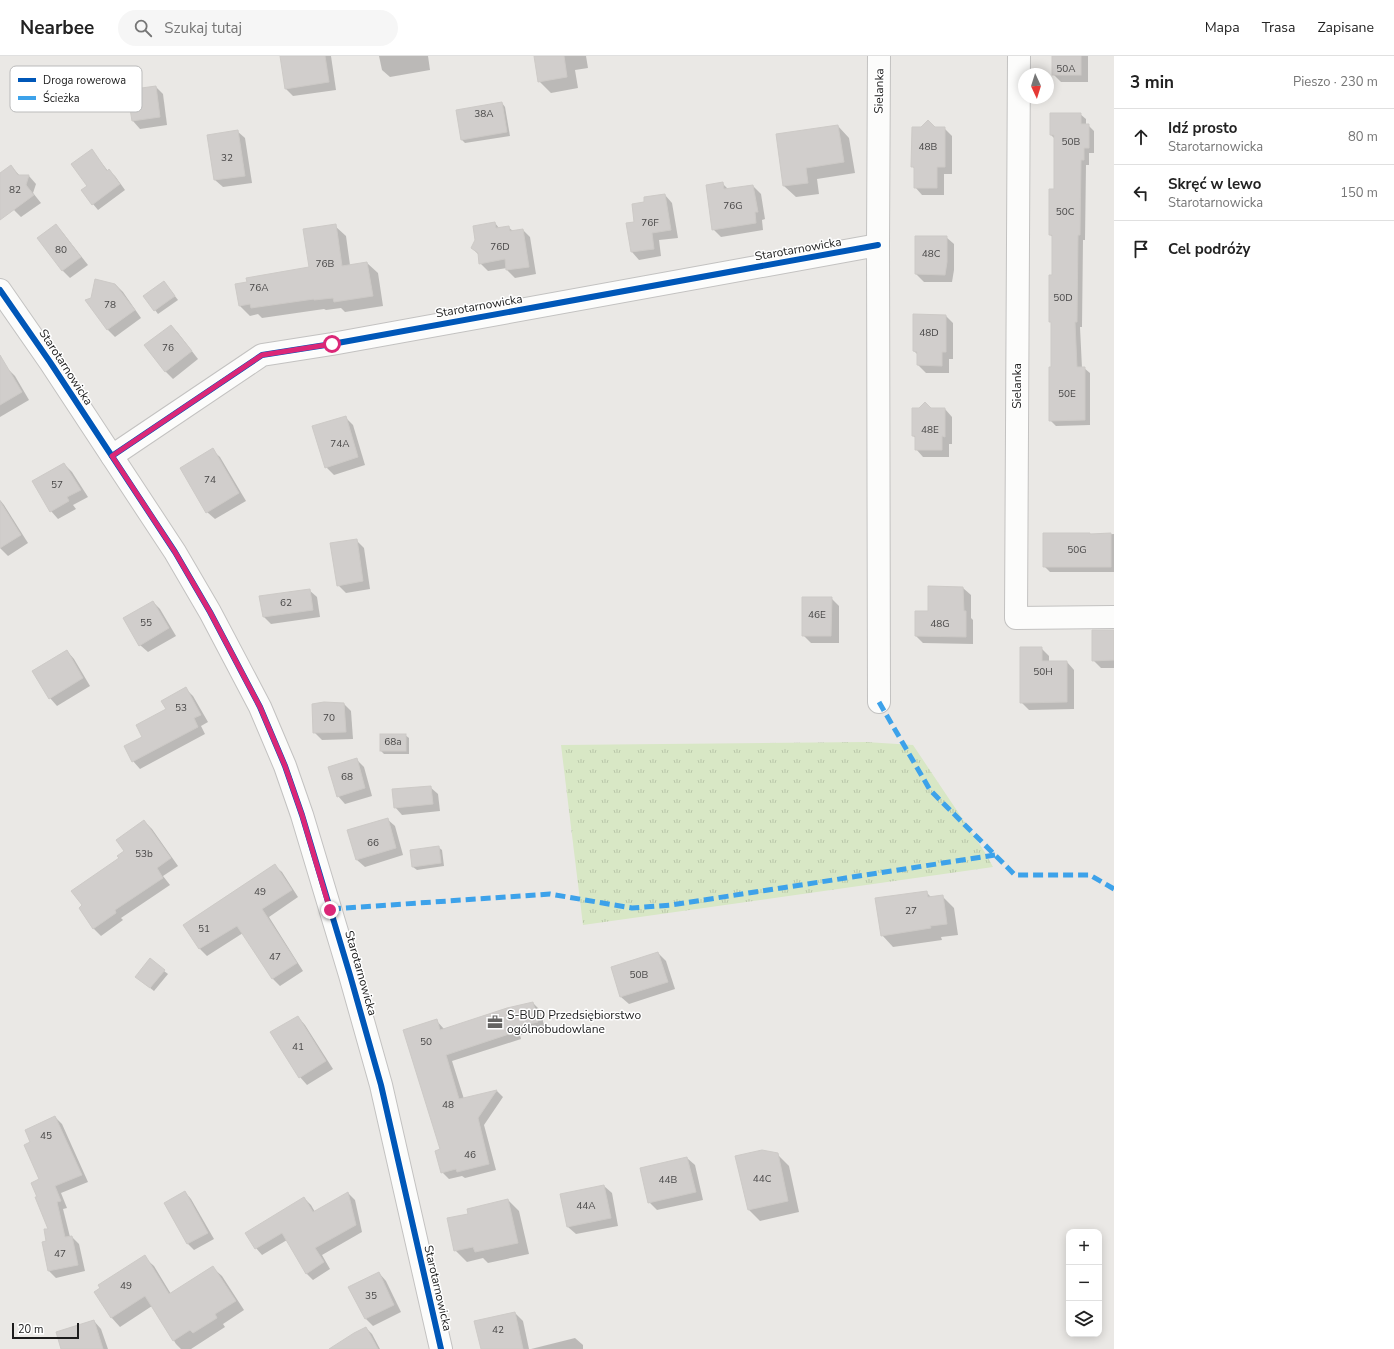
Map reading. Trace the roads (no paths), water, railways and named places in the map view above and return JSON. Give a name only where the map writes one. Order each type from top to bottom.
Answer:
[{"type":"street","name":"Sielanka","points":[[879,56],[878,245],[880,702]]},
{"type":"street","name":"Sielanka","points":[[1019,56],[1016,618],[1114,617]]},
{"type":"street","name":"Starotarnowicka","points":[[112,456],[262,355],[332,344],[878,245]]},
{"type":"street","name":"Starotarnowicka","points":[[0,290],[50,362],[175,552],[210,612],[260,707],[285,766],[302,815],[381,1085],[441,1349]]},
{"type":"place","name":"S-BUD Przedsiębiorstwo ogólnobudowlane","points":[[495,1022]]}]
